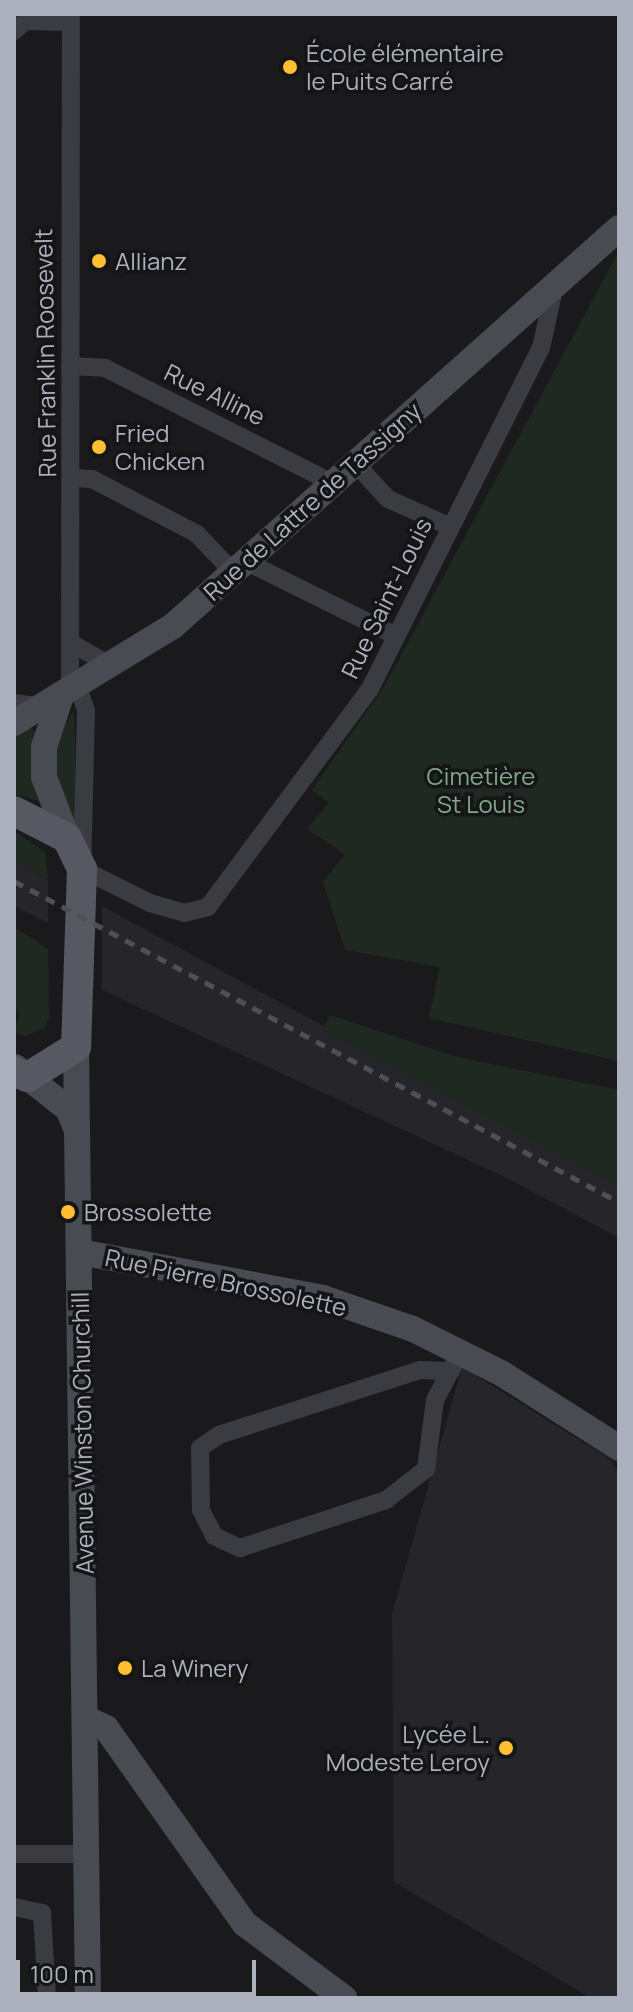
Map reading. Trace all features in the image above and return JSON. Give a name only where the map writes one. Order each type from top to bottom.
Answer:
[{"type":"main road","name":"Rue de Lattre de Tassigny","points":[[14,723],[113,667],[238,566],[554,289],[619,228]]},
{"type":"main road","points":[[63,696],[44,747],[44,777],[82,869]]},
{"type":"main road","points":[[14,811],[67,838]]},
{"type":"main road","name":"Avenue Winston Churchill","points":[[82,869],[76,1047],[88,1998]]},
{"type":"main road","points":[[18,1076],[76,1047]]},
{"type":"main road","points":[[18,1076],[68,1109],[77,1131]]},
{"type":"main road","name":"Rue Pierre Brossolette","points":[[80,1252],[323,1298],[455,1361],[619,1448]]},
{"type":"main road","points":[[85,1718],[106,1728],[245,1924],[344,1998]]},
{"type":"main road","points":[[85,1755],[128,1760]]},
{"type":"street","points":[[20,22],[69,18]]},
{"type":"street","name":"Rue Franklin Roosevelt","points":[[69,18],[73,644],[63,696],[86,710],[82,869]]},
{"type":"street","name":"Rue Saint-Louis","points":[[82,869],[150,903],[184,913],[208,907],[370,689],[449,526],[541,348],[554,289]]},
{"type":"street","name":"Rue Alline","points":[[70,366],[105,368],[333,483]]},
{"type":"street","points":[[355,463],[388,499],[449,526]]},
{"type":"street","points":[[71,478],[92,479],[197,534],[238,566],[396,636]]},
{"type":"street","points":[[73,644],[113,667]]},
{"type":"street","points":[[14,703],[63,696]]},
{"type":"street","points":[[455,1361],[435,1400],[426,1469],[386,1500],[240,1548],[214,1536],[201,1510],[200,1448],[219,1435],[455,1361]]},
{"type":"street","points":[[14,1854],[86,1854]]},
{"type":"street","points":[[14,1907],[42,1913],[47,1998]]},
{"type":"shaded area","points":[[14,860],[48,880],[48,923],[14,906]]},
{"type":"shaded area","points":[[102,906],[619,1186],[619,1238],[509,1179],[102,990]]},
{"type":"shaded area","name":"Lycée L. Modeste Leroy","points":[[462,1367],[610,1459],[619,1474],[619,1998],[591,1998],[394,1882],[392,1614]]},
{"type":"green space","name":"Cimetière St Louis","points":[[619,251],[619,1061],[429,1018],[440,967],[345,950],[323,882],[345,854],[307,829],[329,803],[312,790],[384,687]]},
{"type":"green space","points":[[74,710],[77,831],[54,772],[57,740]]},
{"type":"green space","points":[[29,726],[37,735],[40,801],[14,794],[14,733]]},
{"type":"green space","points":[[14,831],[45,852],[48,880],[14,860]]},
{"type":"green space","points":[[14,927],[48,949],[49,1017],[44,1028],[25,1036],[14,1033],[20,1012],[14,1007]]},
{"type":"green space","points":[[330,1015],[458,1057],[619,1090],[619,1186],[322,1031]]},
{"type":"railway","points":[[14,881],[619,1202]]},
{"type":"place","name":"École élémentaire le Puits Carré","points":[[290,67]]},
{"type":"place","name":"Allianz","points":[[99,261]]},
{"type":"place","name":"Fried Chicken","points":[[99,447]]},
{"type":"place","name":"Brossolette","points":[[68,1212]]},
{"type":"place","name":"La Winery","points":[[125,1668]]},
{"type":"place","name":"Lycée L. Modeste Leroy","points":[[506,1748]]}]
